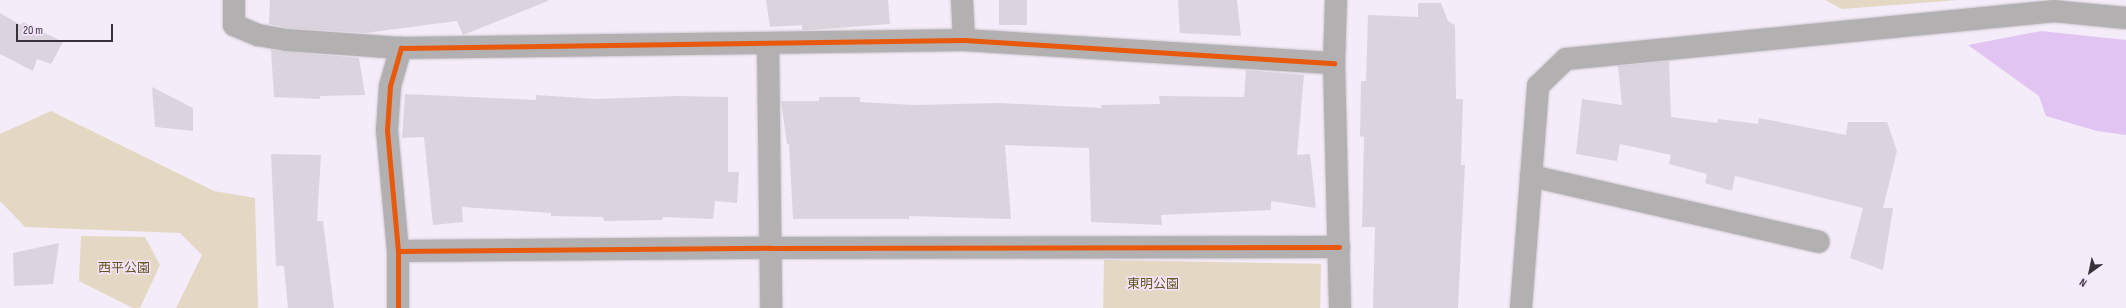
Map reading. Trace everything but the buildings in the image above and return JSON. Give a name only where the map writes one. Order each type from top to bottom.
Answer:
[{"type":"street","points":[[234,0],[234,25],[258,35],[287,40],[401,48],[768,44],[964,40],[1334,63]]},
{"type":"street","points":[[962,0],[964,40]]},
{"type":"street","points":[[1336,0],[1334,63],[1340,308]]},
{"type":"street","points":[[1521,308],[1538,86],[1566,59],[2053,11],[2126,18]]},
{"type":"street","points":[[768,44],[771,308]]},
{"type":"street","points":[[398,308],[398,251],[387,130],[390,86],[401,48]]},
{"type":"street","points":[[1531,176],[1819,242]]},
{"type":"street","points":[[398,251],[770,248],[1339,247]]},
{"type":"green space","points":[[1825,0],[1958,0],[1842,9]]},
{"type":"green space","points":[[51,111],[214,191],[255,198],[258,308],[176,308],[202,255],[180,233],[25,227],[0,201],[0,134]]},
{"type":"green space","name":"西平公園","points":[[81,236],[145,237],[160,265],[140,308],[133,308],[79,281]]},
{"type":"green space","name":"東明公園","points":[[1104,260],[1321,264],[1320,308],[1103,308]]},
{"type":"shaded area","points":[[2041,31],[2126,40],[2126,135],[2097,131],[2046,116],[2039,96],[1968,45]]},
{"type":"cycle path","points":[[398,308],[398,251],[387,130],[390,86],[401,48],[964,40],[1334,63]]},
{"type":"cycle path","points":[[398,251],[770,248],[1339,247]]}]
